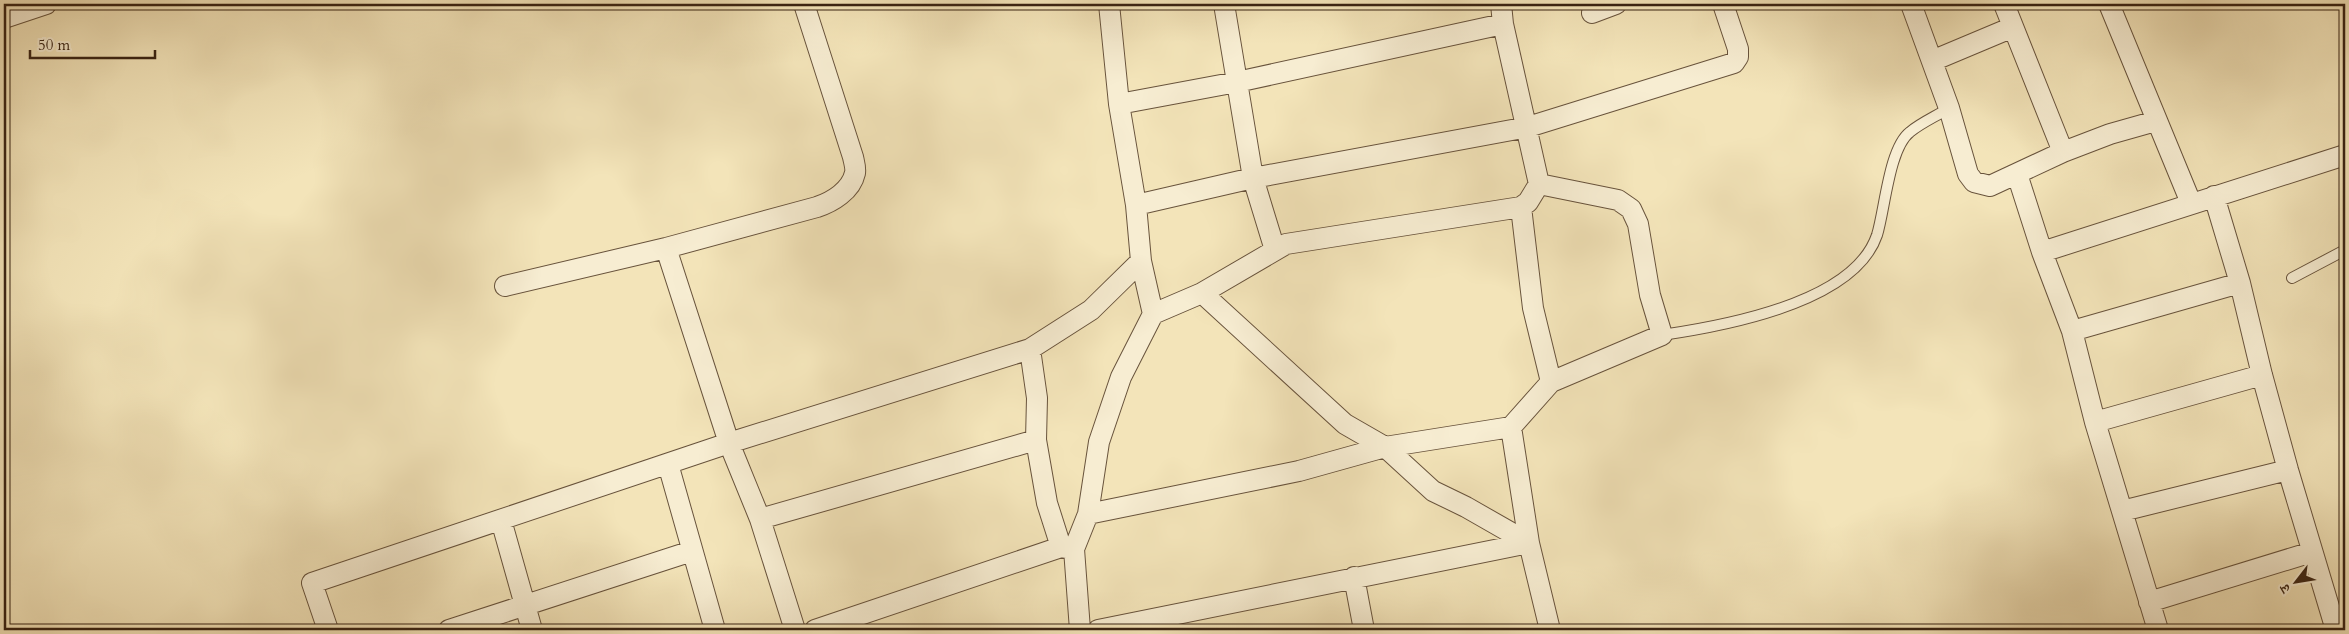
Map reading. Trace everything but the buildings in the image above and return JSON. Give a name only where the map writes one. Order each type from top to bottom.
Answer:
[{"type":"street","points":[[4,18],[45,4]]},
{"type":"street","points":[[505,286],[666,248],[829,203],[848,186],[855,172],[853,157],[804,4]]},
{"type":"street","points":[[814,630],[861,622],[1068,548],[1088,514],[1099,442],[1121,377],[1153,314],[1141,261],[1136,205],[1119,104],[1112,4]]},
{"type":"street","points":[[1224,4],[1253,178],[1275,250]]},
{"type":"street","points":[[1153,314],[1202,293],[1286,244],[1307,239],[1520,208],[1528,202],[1540,184],[1503,24],[1501,4]]},
{"type":"street","points":[[1592,13],[1616,4]]},
{"type":"street","points":[[1136,205],[1253,178],[1528,127],[1734,63],[1738,56],[1738,50],[1723,4]]},
{"type":"street","points":[[2004,4],[2063,152]]},
{"type":"street","points":[[2108,4],[2191,203]]},
{"type":"street","points":[[1914,5],[1949,108],[1968,174],[1974,182],[1990,186],[2063,152],[2110,134],[2156,122]]},
{"type":"street","points":[[1119,104],[1238,82],[1503,24]]},
{"type":"street","points":[[1932,61],[2013,27]]},
{"type":"street","points":[[2042,252],[2191,203],[2344,159]]},
{"type":"street","points":[[2017,174],[2042,252],[2072,331],[2095,422],[2158,630]]},
{"type":"street","points":[[1088,514],[1299,471],[1385,448],[1511,427],[1551,382],[1662,335],[1650,295],[1638,224],[1631,209],[1618,200],[1540,184]]},
{"type":"street","points":[[2214,196],[2240,282],[2262,375],[2288,470],[2312,552],[2339,625]]},
{"type":"street","points":[[1520,208],[1533,308],[1551,382]]},
{"type":"street","points":[[666,248],[729,443],[760,519],[795,630]]},
{"type":"street","points":[[328,630],[312,583],[729,443],[1030,349],[1091,310],[1141,261]]},
{"type":"street","points":[[2072,331],[2240,282]]},
{"type":"street","points":[[1202,293],[1345,424],[1385,448],[1433,491],[1466,507],[1529,543]]},
{"type":"street","points":[[1030,349],[1036,398],[1036,440],[1047,503],[1068,548],[1080,630]]},
{"type":"street","points":[[2095,422],[2262,375]]},
{"type":"street","points":[[1511,427],[1529,543],[1550,630]]},
{"type":"street","points":[[760,519],[1036,440]]},
{"type":"street","points":[[668,464],[715,630]]},
{"type":"street","points":[[2122,511],[2288,470]]},
{"type":"street","points":[[500,520],[532,630]]},
{"type":"street","points":[[1098,630],[1529,543]]},
{"type":"street","points":[[449,630],[692,551]]},
{"type":"street","points":[[2149,602],[2312,552]]},
{"type":"street","points":[[1354,578],[1364,630]]},
{"type":"lane","points":[[1662,335],[1703,329],[1798,303],[1832,286],[1858,267],[1876,237],[1896,152],[1909,132],[1949,108]]},
{"type":"lane","points":[[2292,278],[2345,250]]}]
